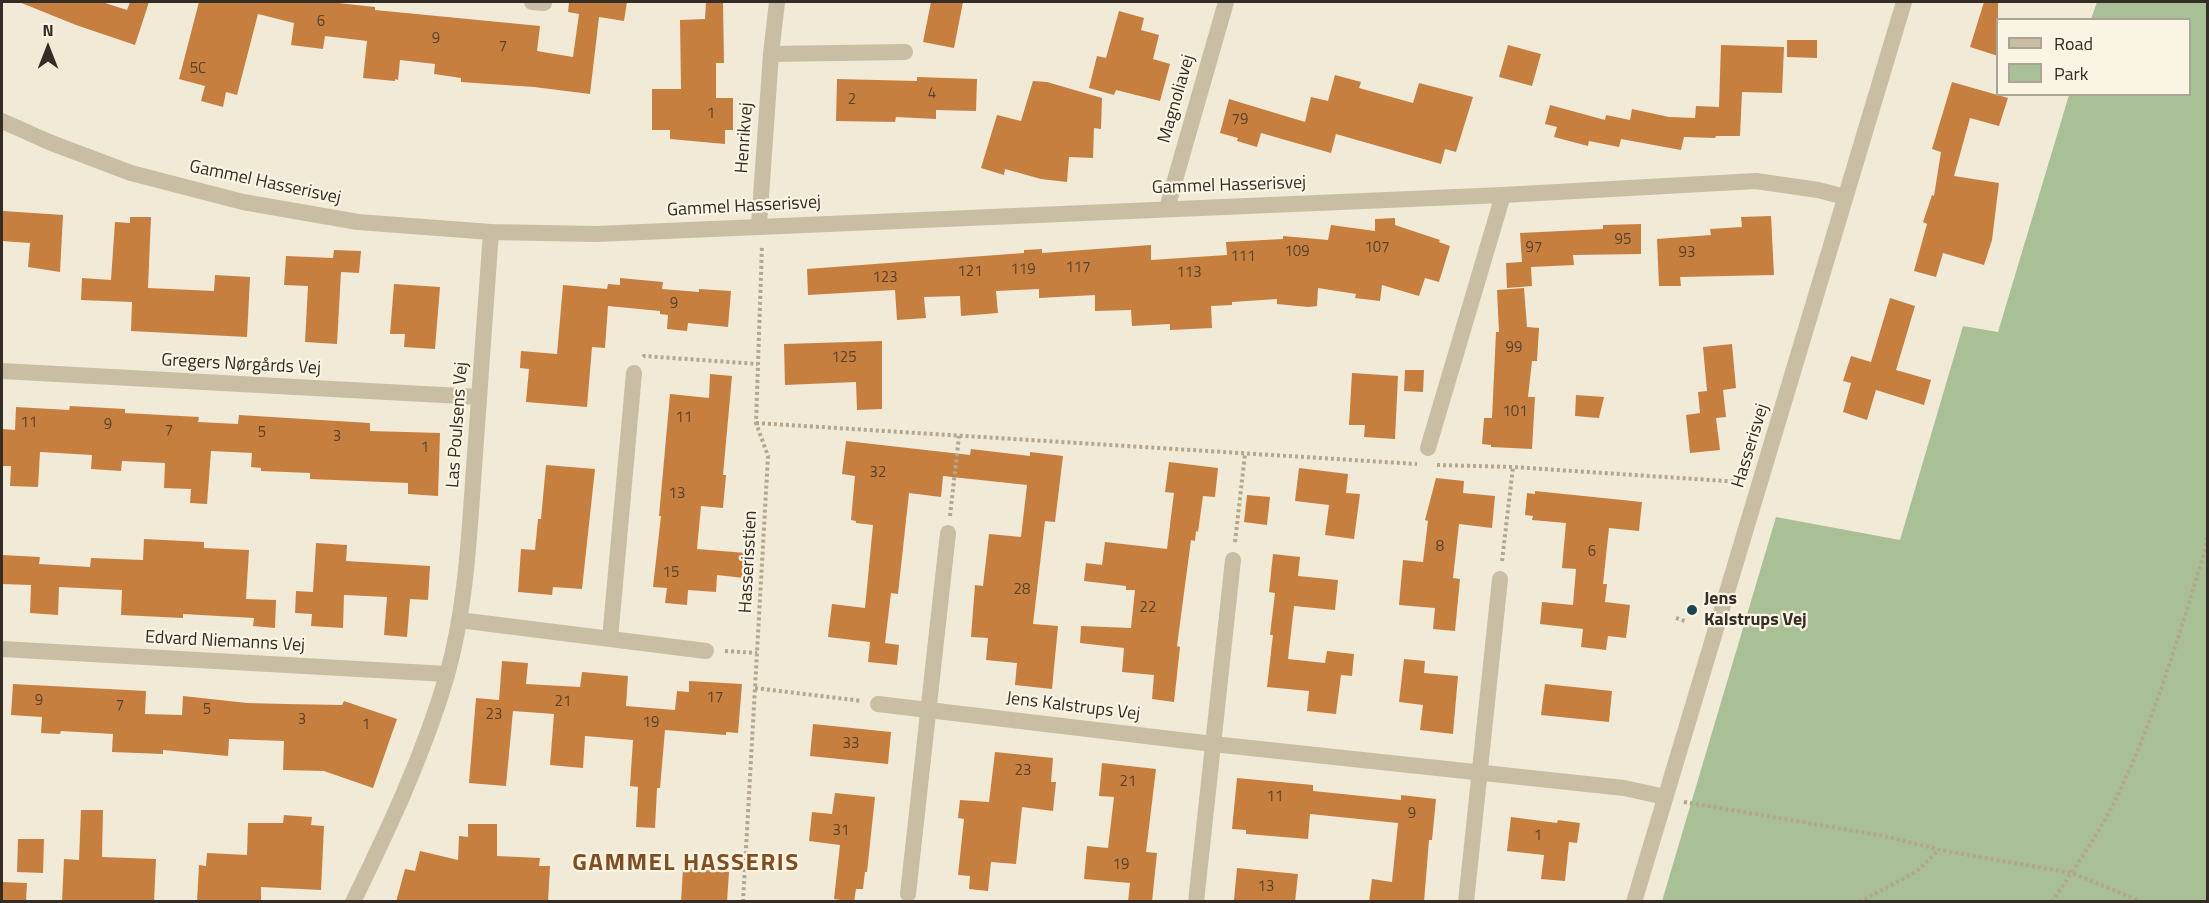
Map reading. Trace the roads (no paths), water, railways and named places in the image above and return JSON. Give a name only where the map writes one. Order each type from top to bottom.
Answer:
[{"type":"street","name":"Henrikvej","points":[[759,225],[777,2]]},
{"type":"street","name":"Magnoliavej","points":[[1167,208],[1226,2]]},
{"type":"street","name":"Hasserisvej","points":[[1634,902],[1904,2]]},
{"type":"street","points":[[771,54],[905,52]]},
{"type":"street","name":"Gammel Hasserisvej","points":[[2,121],[49,142],[131,173],[243,202],[358,222],[490,232],[596,234],[759,225],[1503,195],[1756,181],[1818,190],[1845,197]]},
{"type":"street","points":[[1429,456],[1503,195]]},
{"type":"street","name":"Las Poulsens Vej","points":[[353,902],[422,752],[447,674],[459,620],[468,559],[490,232]]},
{"type":"street","name":"Gregers Nørgårds Vej","points":[[2,371],[479,397]]},
{"type":"street","points":[[610,639],[634,373]]},
{"type":"street","points":[[908,894],[948,533]]},
{"type":"street","points":[[1196,902],[1233,560]]},
{"type":"street","points":[[1466,902],[1500,579]]},
{"type":"street","points":[[459,620],[706,651]]},
{"type":"street","name":"Edvard Niemanns Vej","points":[[2,649],[447,674]]},
{"type":"street","name":"Jens Kalstrups Vej","points":[[878,704],[1213,744],[1624,788],[1665,797]]},
{"type":"place","name":"Jens Kalstrups Vej","points":[[1692,610]]},
{"type":"district","name":"GAMMEL HASSERIS","points":[[686,864]]}]
